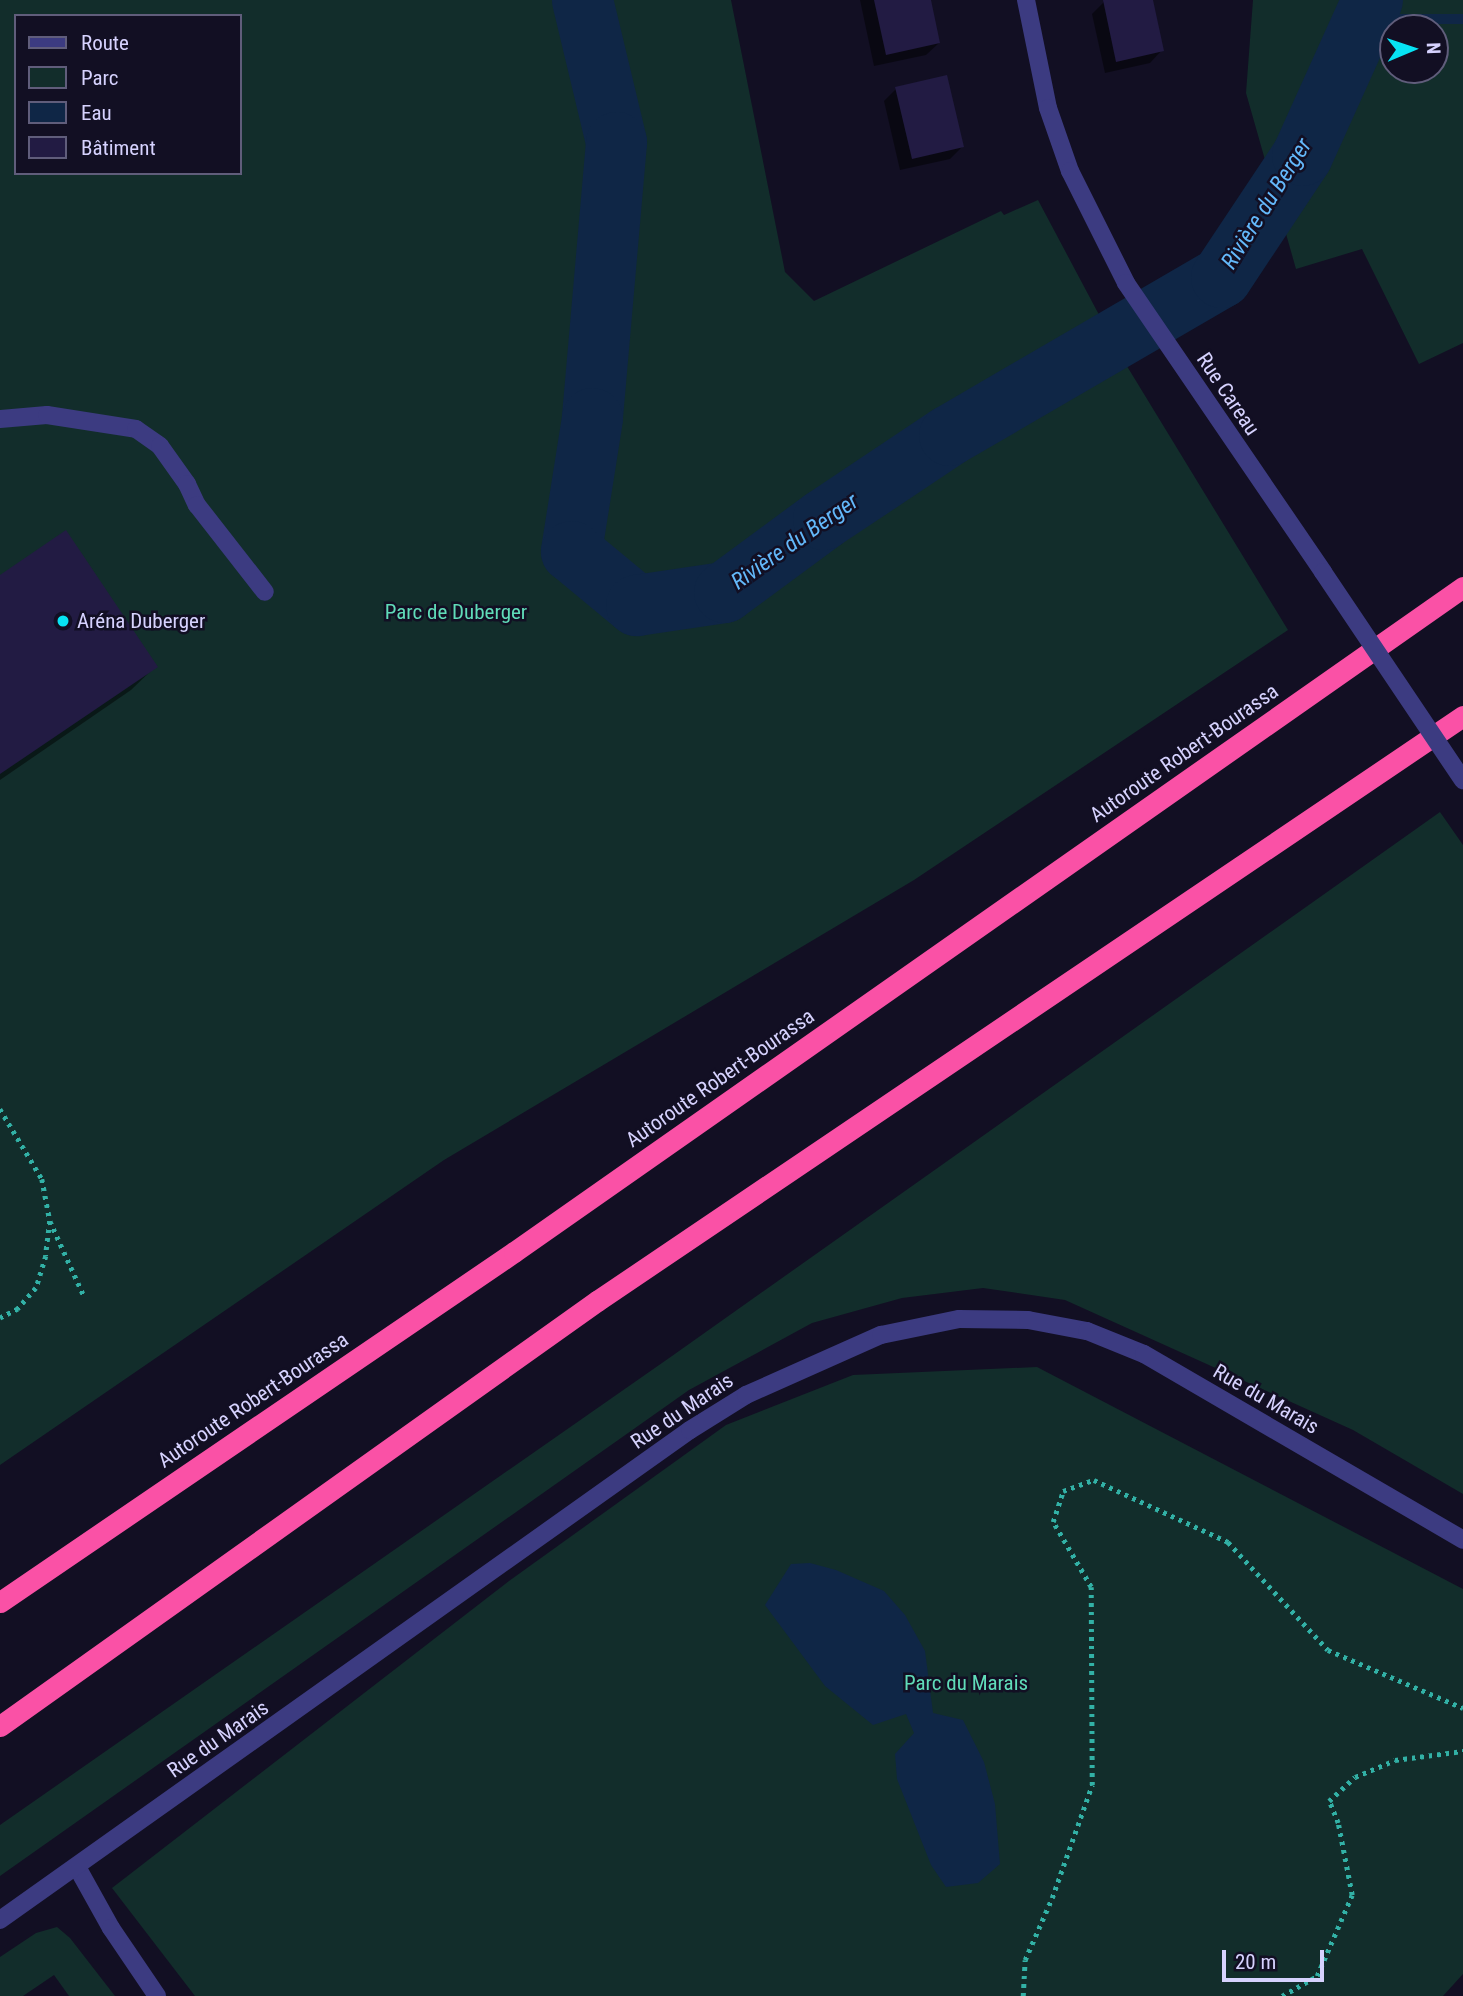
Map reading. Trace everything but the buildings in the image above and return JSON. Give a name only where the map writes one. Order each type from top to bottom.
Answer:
[{"type":"highway","name":"Autoroute Robert-Bourassa","points":[[0,1602],[514,1252],[1463,587]]},
{"type":"highway","points":[[0,1726],[597,1301],[1463,716]]},
{"type":"street","name":"Rue Careau","points":[[1026,0],[1048,108],[1070,171],[1126,283],[1463,780]]},
{"type":"street","points":[[0,419],[47,415],[136,429],[160,446],[187,484],[197,505],[265,592]]},
{"type":"street","name":"Rue du Marais","points":[[0,1920],[690,1430],[746,1395],[881,1335],[959,1319],[1028,1320],[1087,1331],[1144,1354],[1463,1540]]},
{"type":"street","points":[[77,1867],[111,1928],[158,1996]]},
{"type":"path","points":[[0,1109],[43,1178],[50,1221],[84,1296]]},
{"type":"path","points":[[0,1318],[18,1309],[36,1288],[46,1256],[50,1221]]},
{"type":"path","points":[[1023,1996],[1025,1960],[1052,1898],[1092,1785],[1091,1587],[1053,1522],[1063,1491],[1094,1480],[1228,1542],[1328,1650],[1463,1708]]},
{"type":"path","points":[[1282,1996],[1317,1976],[1352,1895],[1338,1823],[1329,1801],[1355,1777],[1395,1760],[1463,1751]]},
{"type":"green space","name":"Parc de Duberger","points":[[0,0],[731,0],[785,272],[814,301],[1001,211],[1004,215],[1038,200],[1122,358],[1288,630],[914,880],[444,1160],[0,1465]]},
{"type":"green space","points":[[1253,0],[1463,0],[1463,343],[1419,364],[1362,249],[1296,269],[1246,93]]},
{"type":"green space","points":[[1440,812],[1463,845],[1463,1494],[1353,1430],[1065,1300],[983,1288],[902,1298],[812,1323],[689,1390],[0,1876],[0,1825],[672,1356]]},
{"type":"green space","name":"Parc du Marais","points":[[1037,1367],[1463,1589],[1463,1974],[1443,1996],[195,1996],[112,1888],[509,1581],[726,1425],[853,1375]]},
{"type":"green space","points":[[57,1927],[70,1938],[115,1996],[69,1996],[54,1975],[23,1996],[0,1996],[0,1957],[36,1933]]},
{"type":"water","points":[[810,1563],[836,1570],[884,1591],[905,1615],[925,1651],[933,1713],[963,1720],[984,1762],[995,1804],[1000,1864],[978,1883],[946,1887],[931,1865],[897,1779],[895,1754],[914,1733],[906,1714],[873,1725],[825,1686],[765,1605],[791,1564]]},
{"type":"waterway","name":"Rivière du Berger","points":[[582,0],[616,142],[592,418],[571,551],[636,605],[724,592],[823,519],[949,435],[1221,277],[1302,155],[1372,0]]},
{"type":"waterway","points":[[1363,19],[1463,19]]},
{"type":"place","name":"Aréna Duberger","points":[[63,621]]}]
